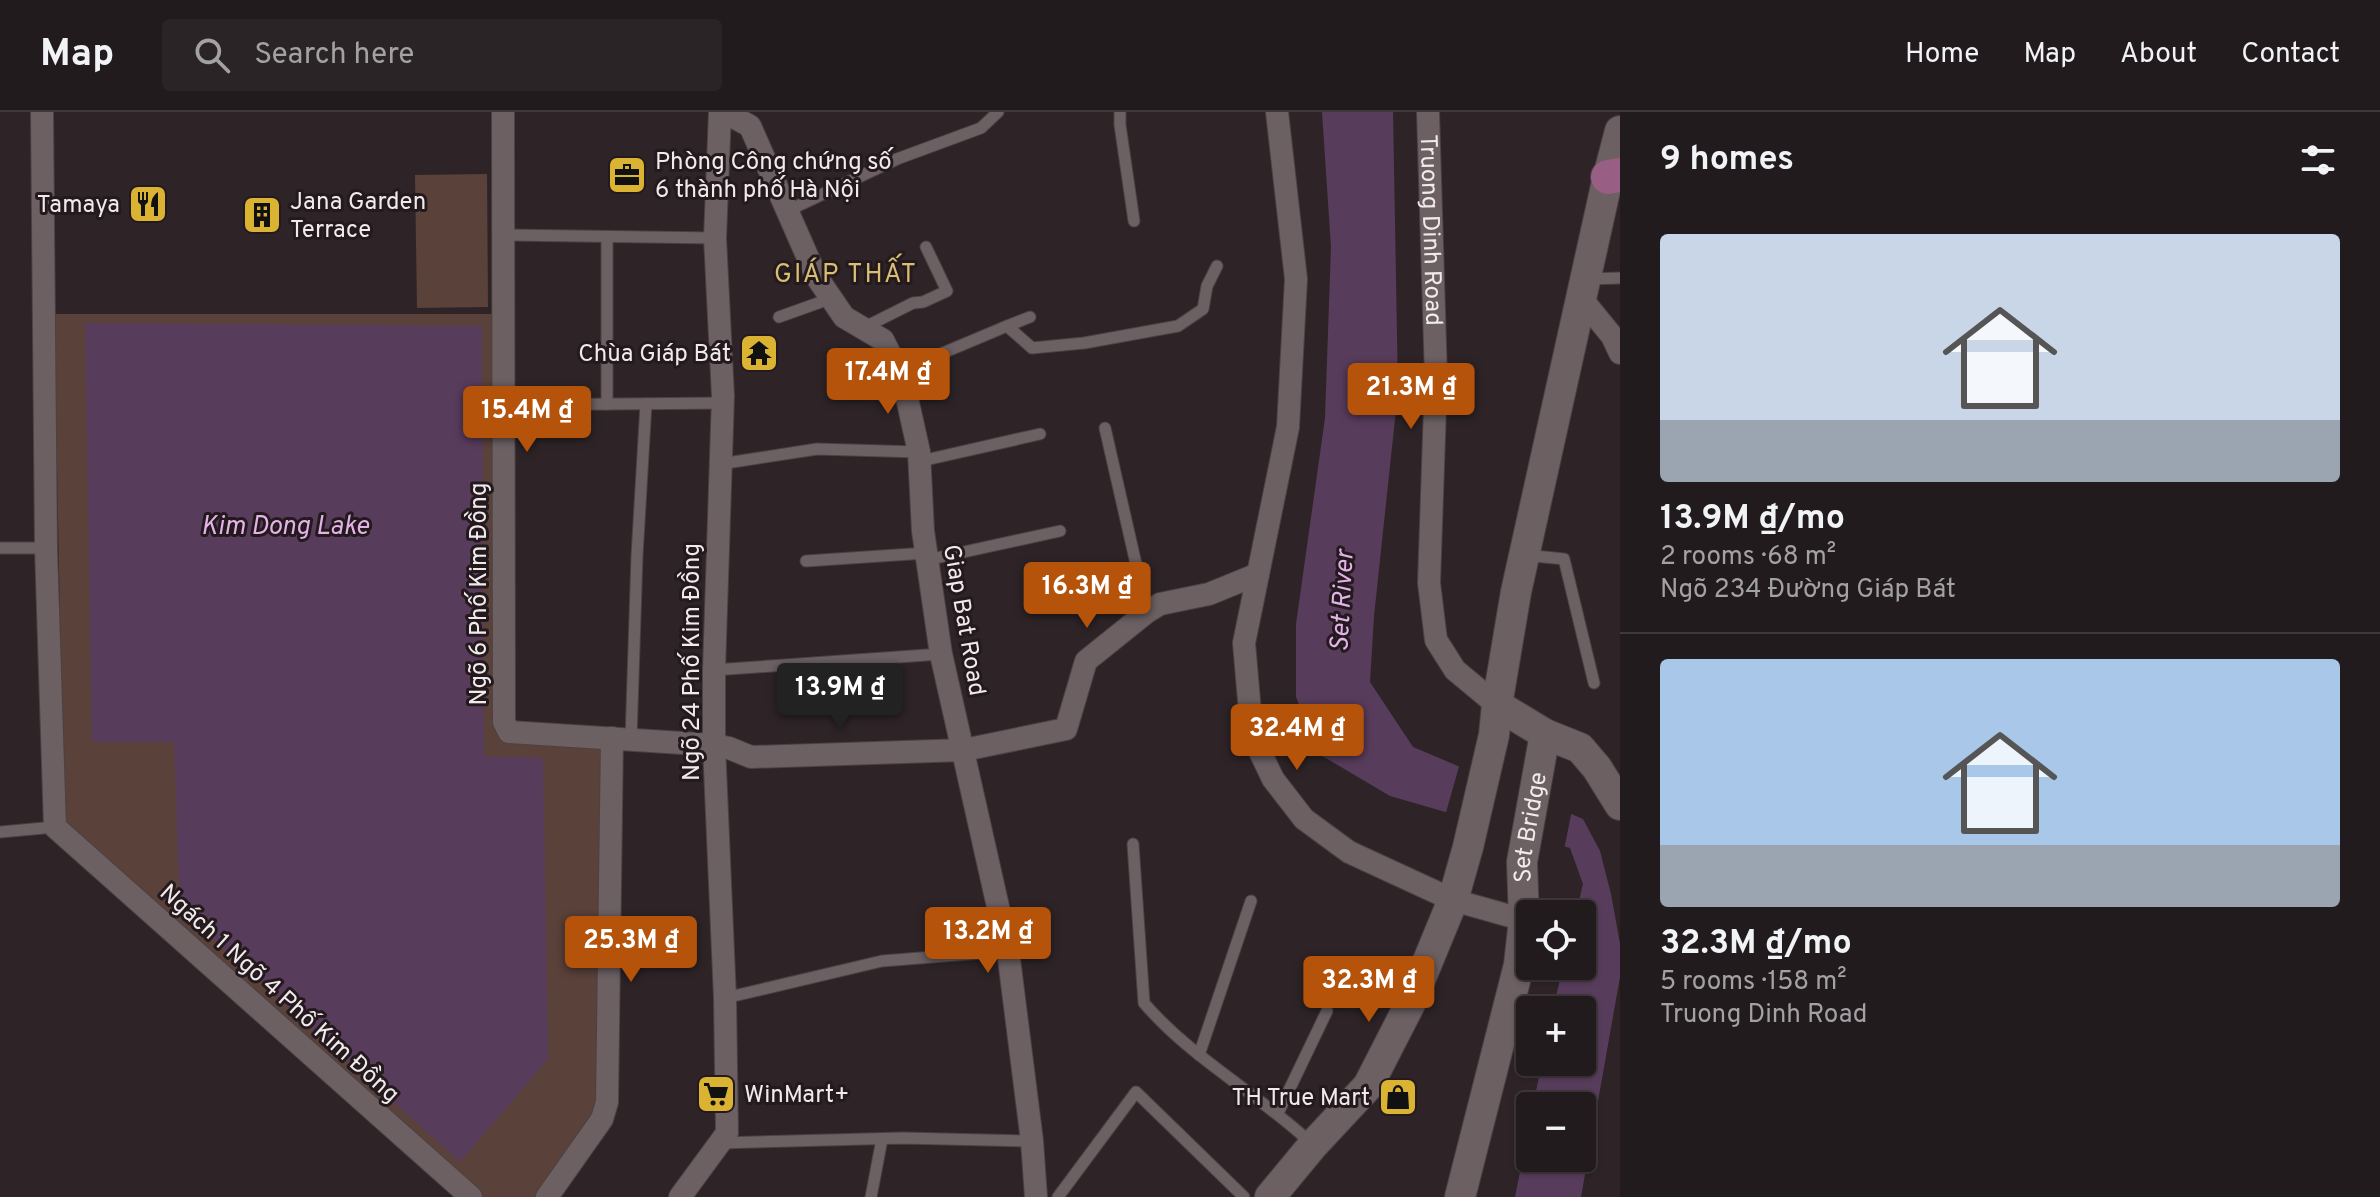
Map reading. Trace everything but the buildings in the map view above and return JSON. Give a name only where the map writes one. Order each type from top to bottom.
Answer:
[{"type":"main road","points":[[1270,1197],[1368,1086],[1411,1002],[1453,900],[1496,720],[1525,555],[1583,288],[1614,176],[1620,131]]},
{"type":"main road","points":[[1496,720],[1543,742],[1580,748],[1597,768],[1620,805]]},
{"type":"main road","name":"Set Bridge","points":[[1523,900],[1522,862],[1543,742]]},
{"type":"main road","name":"Set Bridge","points":[[1460,1197],[1516,977]]},
{"type":"street","points":[[42,112],[46,548],[55,827]]},
{"type":"street","name":"Ngõ 6 Phố Kim Đồng","points":[[503,112],[504,722],[509,732],[714,745],[751,757],[964,750],[1066,729],[1086,661],[1147,612]]},
{"type":"street","name":"Giap Bat Road","points":[[722,112],[750,126],[816,276],[844,317],[883,340],[900,371],[920,456],[923,531],[941,654],[1008,951],[1036,1197]]},
{"type":"street","name":"Ngõ 24 Phố Kim Đồng","points":[[680,1197],[727,1133],[725,998],[714,745],[723,403],[715,238],[722,112]]},
{"type":"street","points":[[1277,112],[1296,279],[1288,427],[1244,643],[1252,735],[1273,779],[1304,819],[1349,852],[1453,900],[1516,918]]},
{"type":"street","name":"Truong Dinh Road","points":[[1428,112],[1436,378],[1429,583],[1436,640],[1455,670],[1496,720]]},
{"type":"street","points":[[1583,288],[1620,353]]},
{"type":"street","points":[[1147,612],[1160,604],[1209,594],[1258,574]]},
{"type":"street","points":[[547,1197],[602,1119],[607,1102],[621,738]]},
{"type":"street","name":"Ngách 1 Ngõ 4 Phố Kim Đồng","points":[[55,827],[471,1197]]},
{"type":"lane","points":[[787,211],[897,159],[981,128],[998,112]]},
{"type":"lane","points":[[1120,112],[1134,221]]},
{"type":"lane","points":[[504,235],[715,238]]},
{"type":"lane","points":[[607,237],[607,404]]},
{"type":"lane","points":[[862,328],[913,303],[947,291],[926,247]]},
{"type":"lane","points":[[1007,326],[1032,348],[1084,343],[1178,326],[1203,309],[1207,286],[1217,266]]},
{"type":"lane","points":[[1583,288],[1620,278]]},
{"type":"lane","points":[[779,317],[832,298]]},
{"type":"lane","points":[[900,371],[1030,317]]},
{"type":"lane","points":[[504,405],[723,403]]},
{"type":"lane","points":[[621,738],[646,404]]},
{"type":"lane","points":[[1105,428],[1147,612]]},
{"type":"lane","points":[[720,464],[817,449],[920,456],[1040,434]]},
{"type":"lane","points":[[806,561],[926,556],[1060,531]]},
{"type":"lane","points":[[0,548],[46,548]]},
{"type":"lane","points":[[1525,555],[1564,559],[1594,683]]},
{"type":"lane","points":[[714,670],[941,654]]},
{"type":"lane","points":[[0,832],[55,827]]},
{"type":"lane","points":[[1133,844],[1144,1003],[1199,1055],[1278,1113],[1313,1145]]},
{"type":"lane","points":[[1199,1055],[1251,901]]},
{"type":"lane","points":[[725,998],[882,961],[1008,951]]},
{"type":"lane","points":[[1278,1113],[1327,1011]]},
{"type":"lane","points":[[1058,1197],[1136,1092],[1244,1197]]},
{"type":"lane","points":[[871,1197],[882,1139]]},
{"type":"lane","points":[[719,1143],[882,1139],[1032,1141]]},
{"type":"shaded area","points":[[487,174],[488,307],[417,308],[415,175]]},
{"type":"shaded area","name":"Kim Dong Lake","points":[[54,314],[497,314],[497,728],[604,746],[599,1104],[594,1117],[536,1197],[480,1197],[64,824]]},
{"type":"water","name":"Set River","points":[[1322,112],[1393,112],[1398,391],[1370,682],[1413,747],[1583,819],[1600,851],[1620,944],[1620,977],[1596,1112],[1596,1092],[1536,1092],[1539,1076],[1596,1076],[1596,996],[1556,996],[1560,980],[1596,980],[1596,900],[1579,900],[1583,884],[1570,848],[1390,796],[1319,754],[1296,697],[1296,624],[1325,418],[1331,247]]},
{"type":"water","name":"Kim Dong Lake","points":[[85,323],[482,326],[484,756],[543,758],[548,1059],[460,1162],[180,909],[174,742],[92,742]]},
{"type":"water","points":[[1520,1172],[1585,1172],[1581,1197],[1515,1197]]},
{"type":"pier","points":[[1460,763],[1572,810],[1564,850],[1445,816]]},
{"type":"place","name":"Phòng Công chứng số 6 thành phố Hà Nội","points":[[627,175]]},
{"type":"place","name":"Tamaya","points":[[148,204]]},
{"type":"place","name":"Jana Garden Terrace","points":[[262,215]]},
{"type":"place","name":"Chùa Giáp Bát","points":[[759,353]]},
{"type":"place","name":"WinMart+","points":[[716,1094]]},
{"type":"place","name":"TH True Mart","points":[[1398,1097]]},
{"type":"district","name":"GIÁP THẤT","points":[[846,273]]}]
